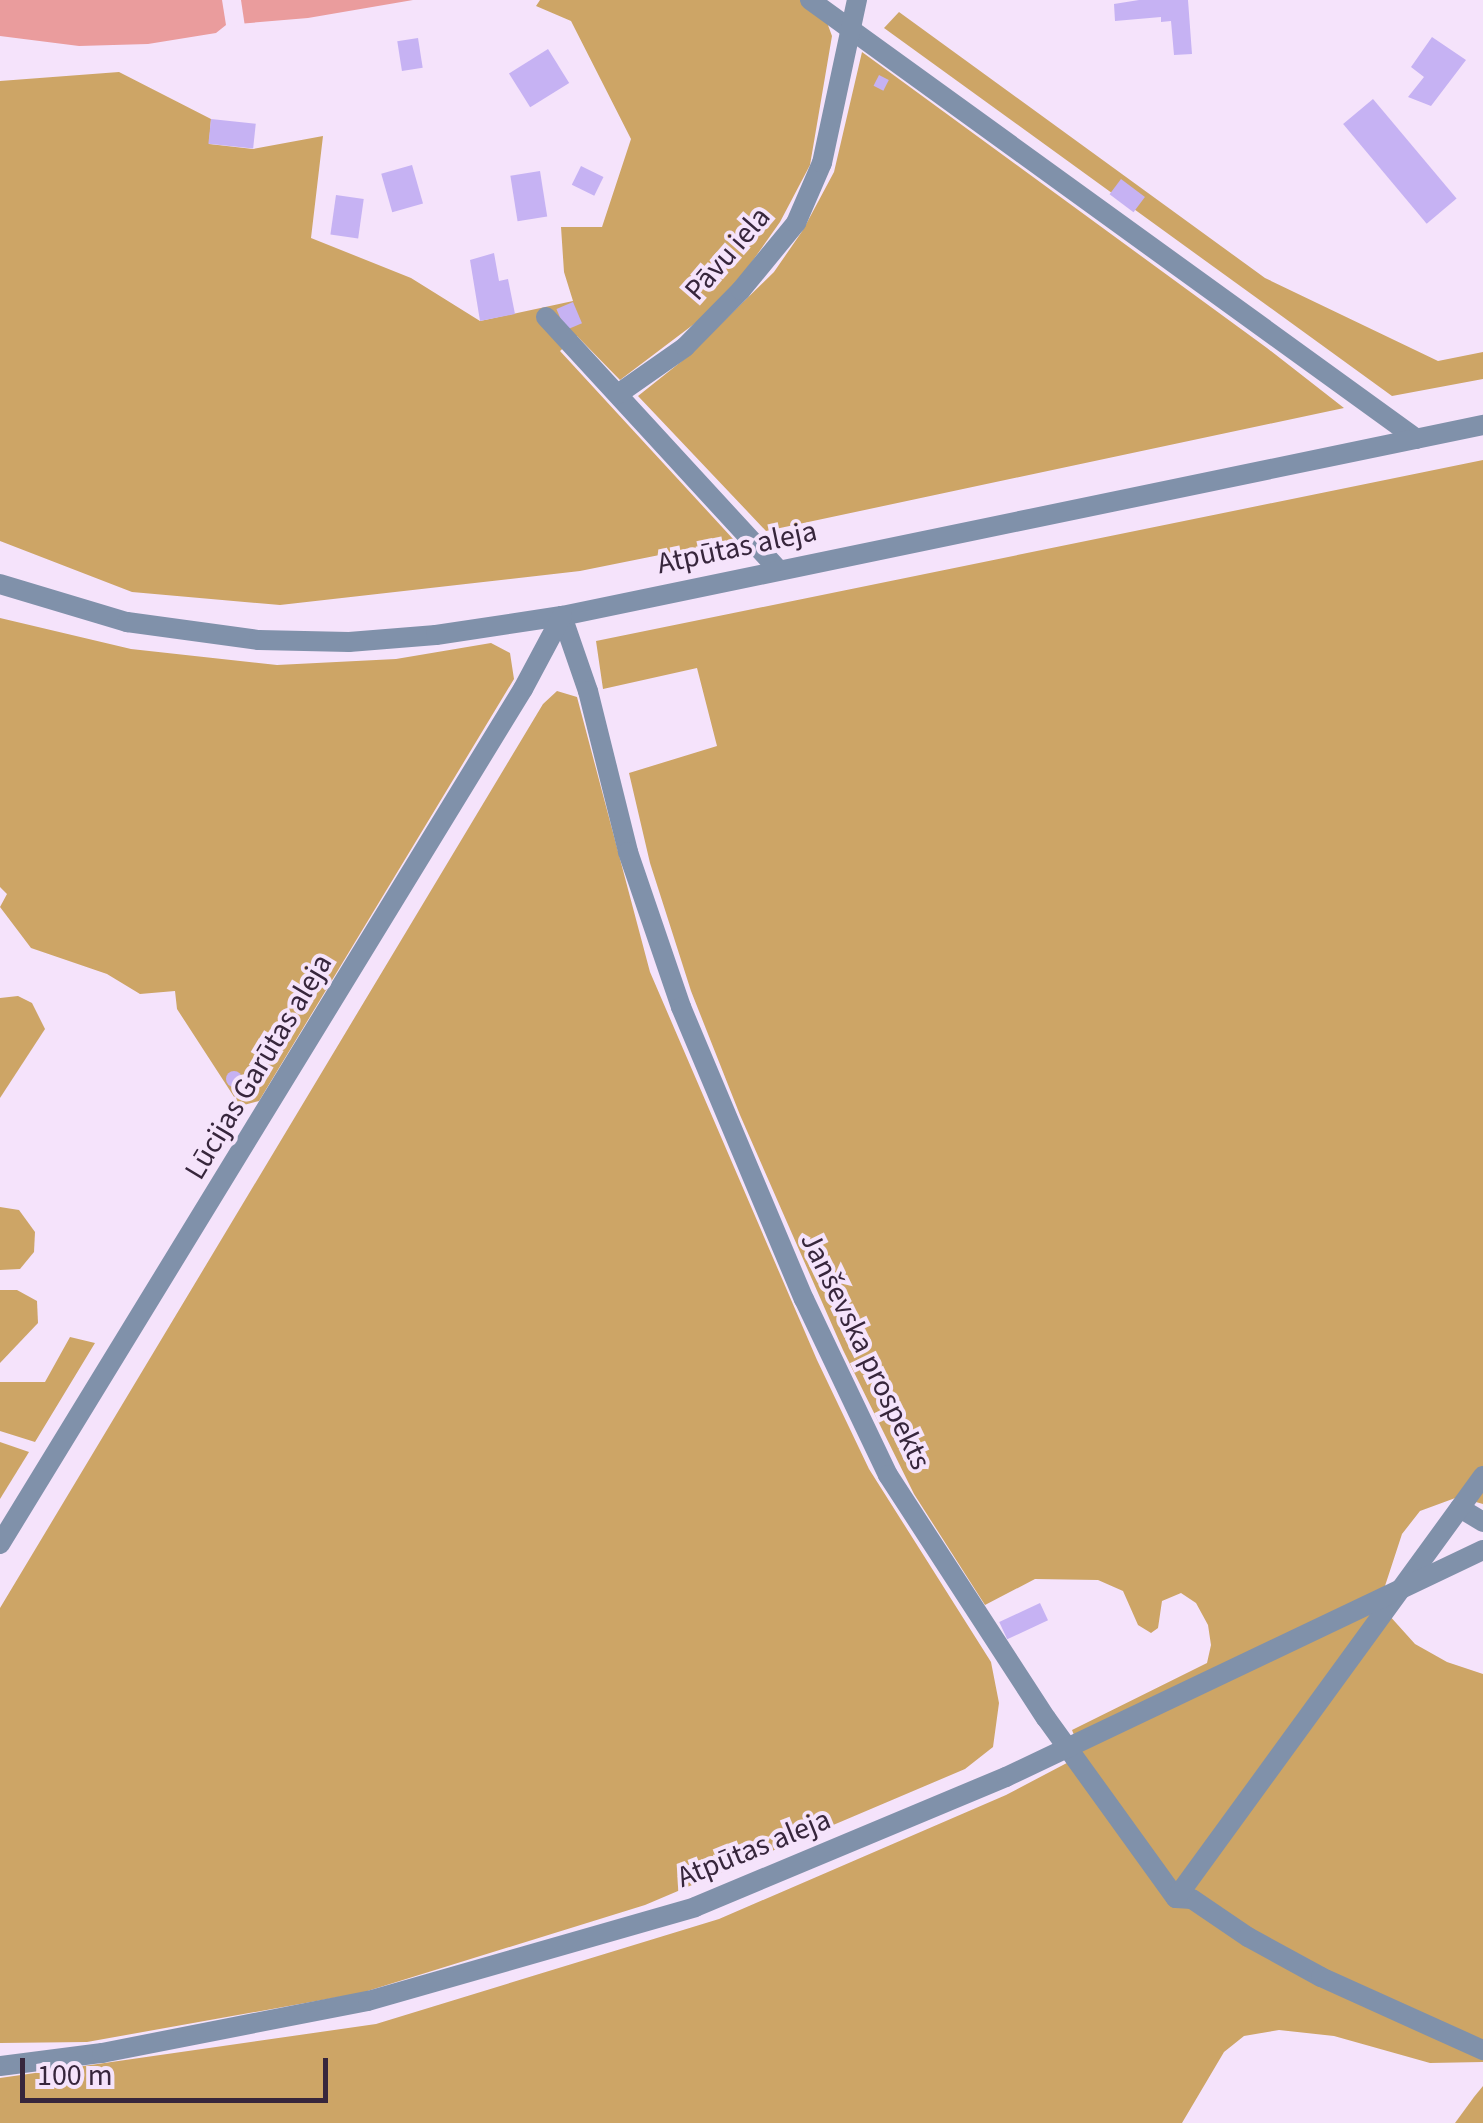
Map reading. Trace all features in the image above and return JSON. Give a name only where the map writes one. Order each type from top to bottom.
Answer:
[{"type":"street","points":[[810,0],[1418,439]]},
{"type":"street","name":"Pāvu iela","points":[[618,394],[685,347],[741,290],[796,223],[822,163],[857,0]]},
{"type":"street","points":[[546,317],[779,570]]},
{"type":"street","name":"Atpūtas aleja","points":[[0,584],[127,622],[259,640],[366,640],[562,616],[1483,425]]},
{"type":"street","name":"Lūcijas Garūtas aleja","points":[[0,1544],[513,706],[562,616]]},
{"type":"street","name":"Janševska prospekts","points":[[562,616],[588,691],[628,852],[681,1006],[804,1299],[874,1452],[1066,1745],[1176,1898],[1192,1899],[1248,1937],[1321,1977],[1483,2050]]},
{"type":"street","points":[[1176,1898],[1483,1476]]},
{"type":"street","points":[[1460,1508],[1483,1522]]},
{"type":"street","name":"Atpūtas aleja","points":[[0,2066],[102,2053],[368,2001],[695,1907],[1006,1777],[1066,1745],[1483,1550]]},
{"type":"shaded area","points":[[0,0],[413,0],[308,18],[226,25],[216,33],[148,44],[79,46],[0,36]]},
{"type":"shaded area","points":[[540,0],[800,0],[825,17],[832,36],[810,165],[780,222],[744,273],[702,318],[620,380],[577,336],[560,351],[734,540],[580,571],[280,605],[132,592],[0,541],[0,81],[119,72],[211,119],[209,144],[253,149],[323,136],[311,238],[411,278],[480,321],[573,301],[564,272],[561,227],[602,227],[631,139],[571,21],[536,6]]},
{"type":"shaded area","points":[[899,12],[1265,278],[1438,361],[1483,352],[1483,379],[1392,396],[884,28]]},
{"type":"shaded area","points":[[862,52],[1344,408],[766,531],[638,396],[687,357],[774,272],[803,230],[834,172]]},
{"type":"shaded area","points":[[1483,460],[1483,1504],[1458,1497],[1420,1511],[1402,1534],[1384,1589],[1388,1614],[1415,1644],[1447,1662],[1483,1674],[1483,2062],[1430,2063],[1334,2036],[1279,2030],[1244,2036],[1224,2052],[1182,2123],[0,2123],[0,2078],[376,2024],[719,1919],[1006,1795],[1082,1755],[1072,1730],[1207,1663],[1211,1645],[1208,1625],[1196,1603],[1181,1593],[1162,1601],[1158,1628],[1151,1633],[1138,1625],[1123,1591],[1098,1580],[1035,1579],[985,1605],[914,1494],[843,1350],[740,1115],[691,991],[650,863],[629,773],[717,746],[697,668],[603,689],[596,641]]},
{"type":"shaded area","points":[[0,618],[131,649],[277,665],[396,659],[491,643],[510,653],[514,679],[259,1101],[240,1106],[177,1009],[175,991],[140,994],[107,974],[31,948],[0,907],[7,894],[0,887]]},
{"type":"shaded area","points":[[557,691],[577,697],[650,972],[817,1360],[869,1469],[991,1662],[999,1703],[993,1747],[965,1769],[645,1905],[361,1993],[87,2042],[0,2043],[0,1608],[543,704]]},
{"type":"shaded area","points":[[18,996],[32,1003],[45,1029],[0,1098],[0,998]]},
{"type":"shaded area","points":[[0,1207],[19,1210],[35,1232],[34,1252],[20,1269],[0,1270]]},
{"type":"shaded area","points":[[0,1290],[17,1290],[37,1301],[38,1323],[0,1363]]},
{"type":"shaded area","points":[[70,1337],[95,1343],[35,1442],[0,1431],[0,1382],[45,1382]]},
{"type":"shaded area","points":[[0,1442],[29,1452],[0,1499]]},
{"type":"shaded area","points":[[1483,2086],[1483,2123],[1455,2123],[1474,2097]]},
{"type":"pier","points":[[222,0],[241,0],[245,27],[226,25]]},
{"type":"building","points":[[1188,0],[1192,54],[1174,55],[1171,21],[1161,22],[1161,17],[1115,21],[1114,4]]},
{"type":"building","points":[[1432,37],[1466,60],[1431,106],[1408,97],[1424,77],[1411,67]]},
{"type":"building","points":[[418,38],[423,68],[402,71],[397,41]]},
{"type":"building","points":[[548,49],[569,83],[530,107],[509,73]]},
{"type":"building","points":[[879,75],[889,80],[883,91],[874,86]]},
{"type":"building","points":[[1373,99],[1457,199],[1427,224],[1343,124]]},
{"type":"building","points":[[211,119],[256,124],[253,149],[208,144]]},
{"type":"building","points":[[412,165],[423,203],[392,212],[381,174]]},
{"type":"building","points":[[581,166],[603,177],[594,196],[572,185]]},
{"type":"building","points":[[540,171],[547,216],[518,221],[510,176]]},
{"type":"building","points":[[1121,179],[1145,197],[1134,212],[1110,194]]},
{"type":"building","points":[[336,195],[364,199],[358,239],[330,235]]},
{"type":"building","points":[[494,253],[499,281],[508,279],[515,314],[480,321],[470,260]]},
{"type":"building","points":[[573,302],[582,323],[565,330],[556,309]]},
{"type":"building","points":[[234,1071],[242,1079],[234,1087],[226,1079]]},
{"type":"building","points":[[1040,1603],[1048,1620],[1007,1639],[999,1622]]}]
